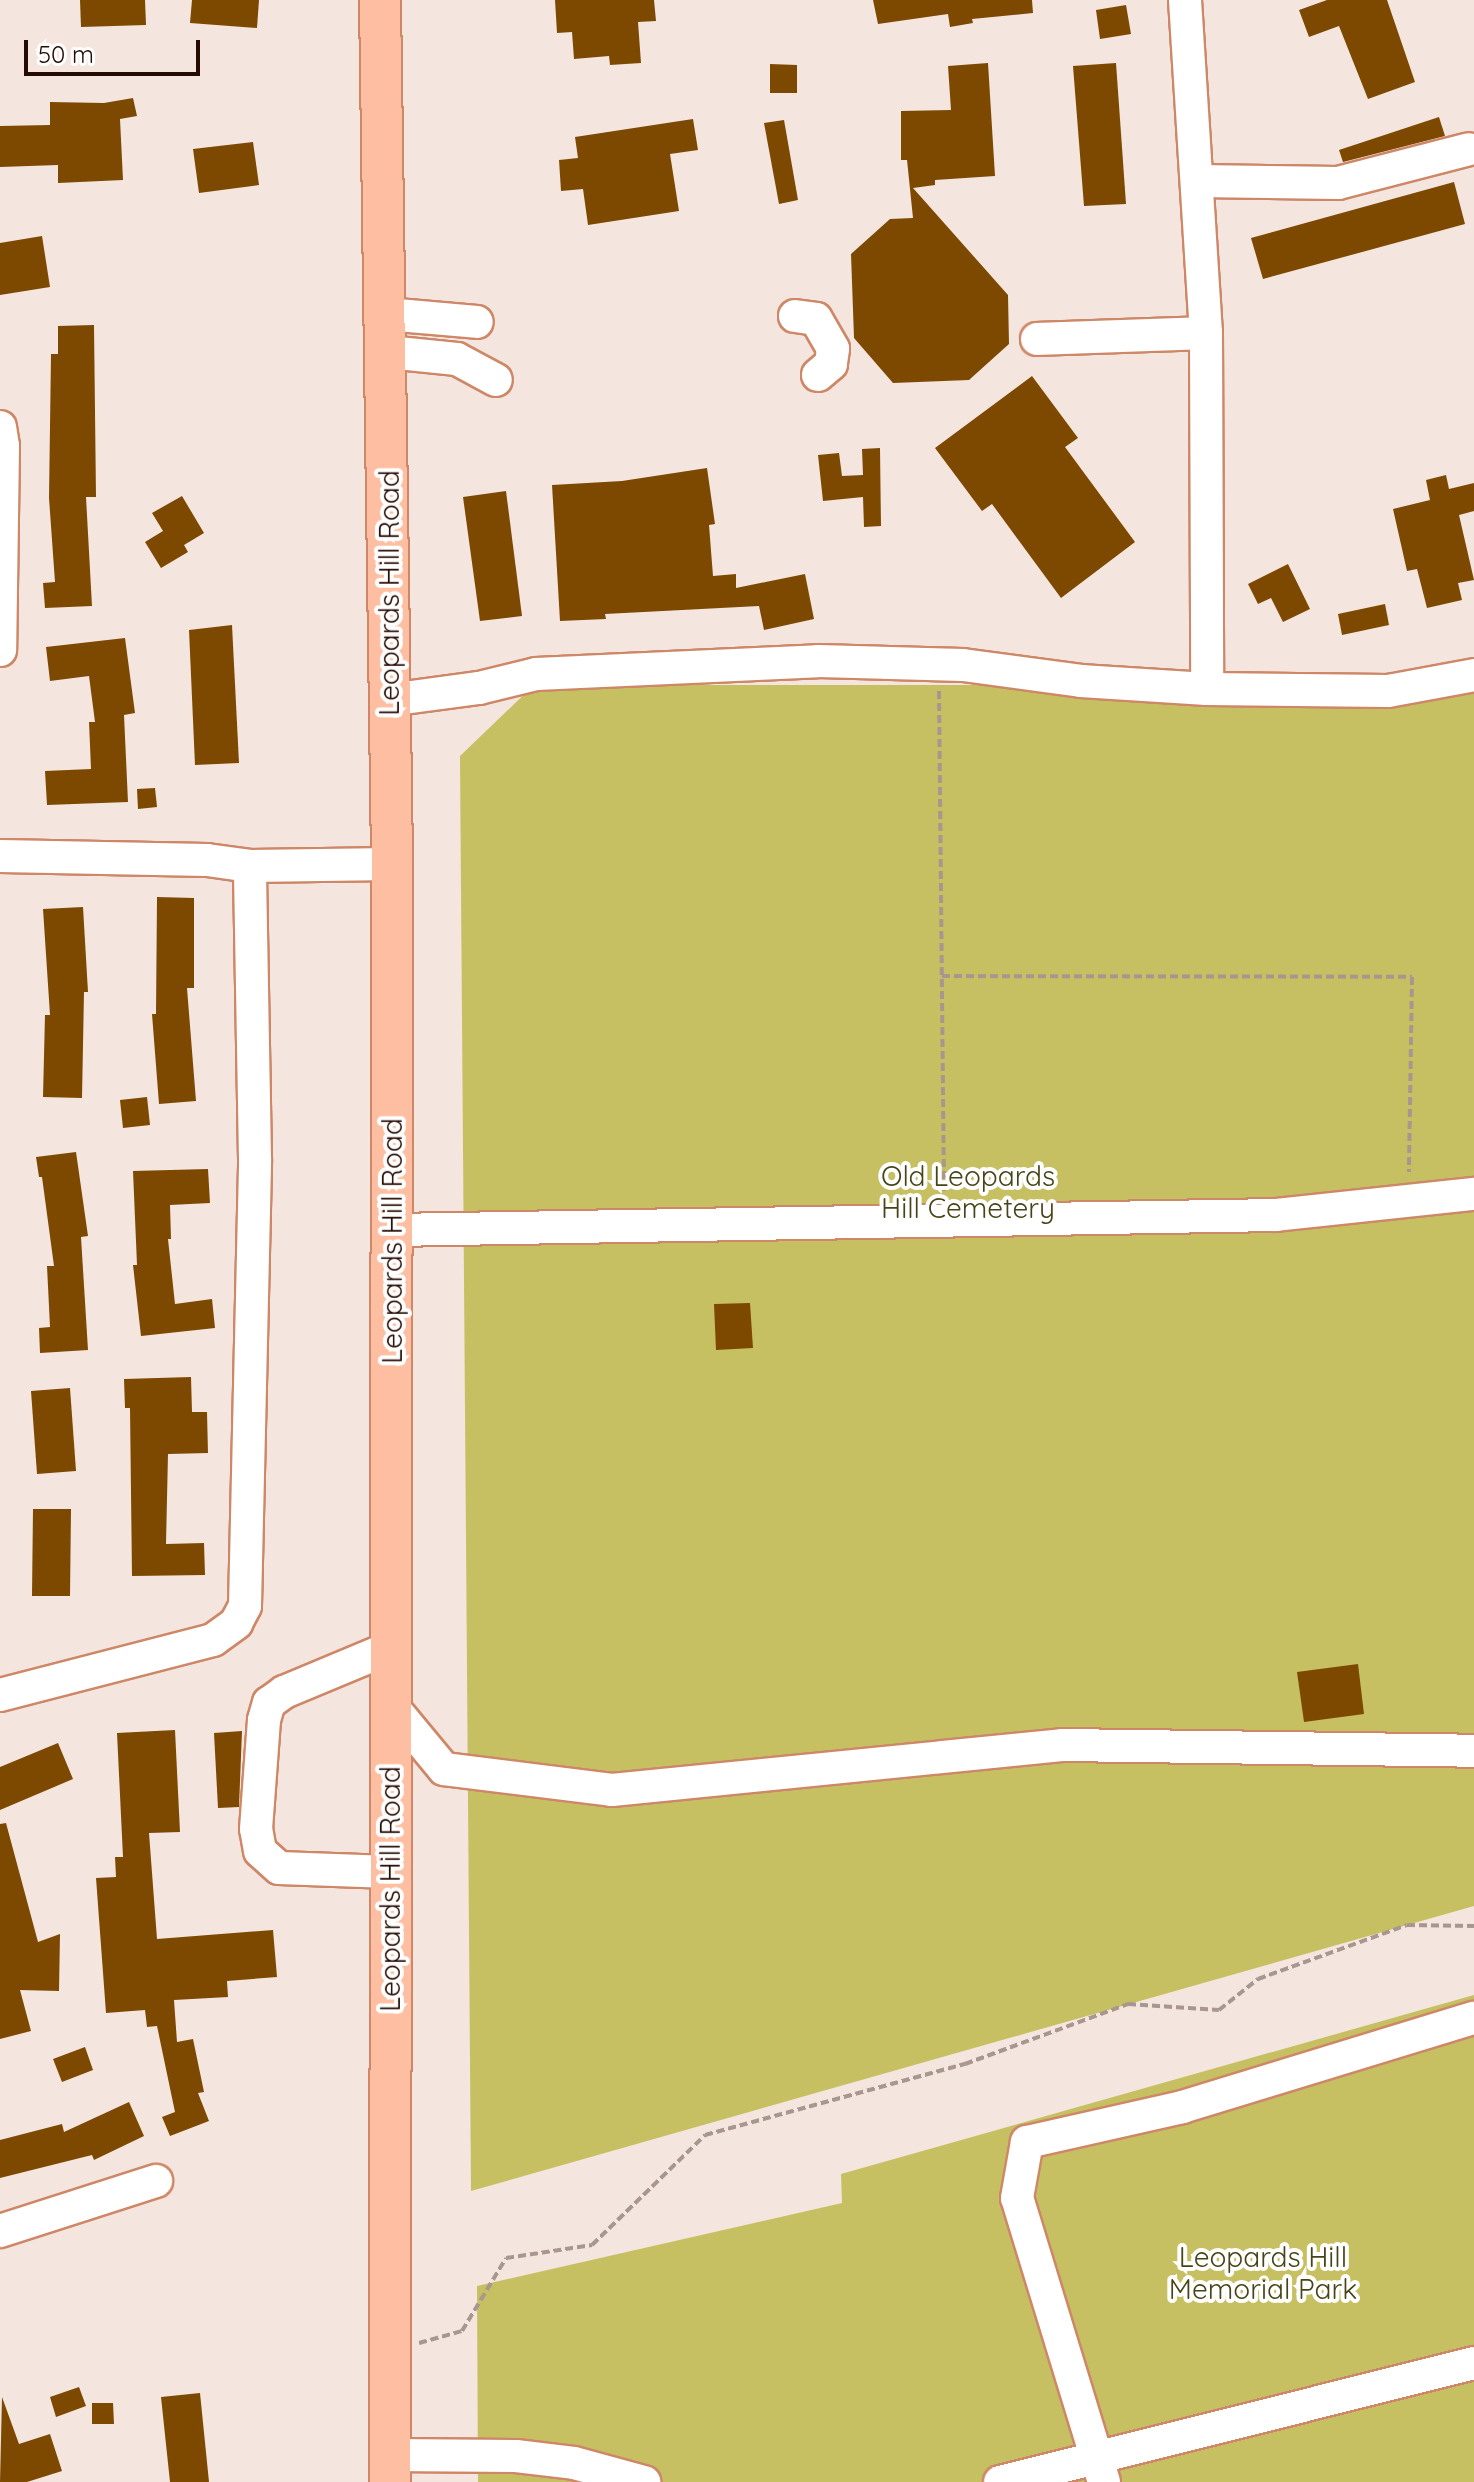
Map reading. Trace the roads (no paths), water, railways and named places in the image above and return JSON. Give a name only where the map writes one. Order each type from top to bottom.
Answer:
[{"type":"main road","name":"Leopards Hill Road","points":[[380,0],[392,864],[390,2468]]},
{"type":"street","points":[[1185,0],[1206,333],[1207,689]]},
{"type":"street","points":[[1198,181],[1338,183],[1469,149]]},
{"type":"street","points":[[795,316],[816,319],[833,349],[831,364],[818,375]]},
{"type":"street","points":[[387,333],[477,322]]},
{"type":"street","points":[[387,333],[457,359],[496,380]]},
{"type":"street","points":[[1037,339],[1206,333]]},
{"type":"street","points":[[0,427],[3,446],[0,650]]},
{"type":"street","points":[[389,700],[479,688],[536,674],[624,667],[718,668],[818,661],[1003,668],[1081,681],[1207,689],[1388,691],[1474,675]]},
{"type":"street","points":[[0,856],[207,860],[250,866],[392,864]]},
{"type":"street","points":[[0,1695],[213,1640],[236,1623],[245,1606],[255,1159],[250,866]]},
{"type":"street","points":[[392,1230],[1276,1215],[1474,1194]]},
{"type":"street","points":[[390,1872],[279,1868],[260,1851],[256,1829],[264,1720],[269,1703],[284,1692],[392,1647]]},
{"type":"street","points":[[391,1705],[444,1769],[612,1790],[1062,1745],[1474,1751]]},
{"type":"street","points":[[1100,2470],[1017,2198],[1027,2142],[1182,2107],[1474,2018]]},
{"type":"street","points":[[0,2231],[156,2181]]},
{"type":"street","points":[[1000,2482],[1100,2470],[1474,2363]]},
{"type":"street","points":[[390,2468],[516,2456],[574,2463],[644,2482]]},
{"type":"park label","name":"Old Leopards Hill Cemetery","points":[[968,1192]]},
{"type":"park label","name":"Leopards Hill Memorial Park","points":[[1263,2273]]}]
